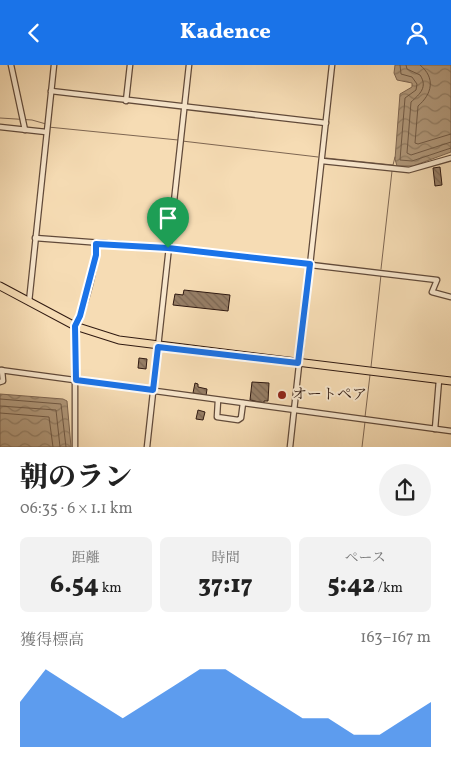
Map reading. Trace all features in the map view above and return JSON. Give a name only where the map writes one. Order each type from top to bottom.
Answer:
[{"type":"main road","points":[[0,287],[29,304],[75,326],[119,340],[158,347],[451,381]]},
{"type":"street","points":[[11,65],[25,130]]},
{"type":"street","points":[[29,304],[54,65]]},
{"type":"street","points":[[126,101],[130,65]]},
{"type":"street","points":[[147,447],[188,65]]},
{"type":"street","points":[[290,447],[332,65]]},
{"type":"street","points":[[51,91],[184,108],[326,123]]},
{"type":"street","points":[[0,127],[46,132]]},
{"type":"street","points":[[322,161],[409,170],[451,158]]},
{"type":"street","points":[[35,237],[96,244],[168,248],[437,280],[432,293],[451,297]]},
{"type":"street","points":[[75,447],[75,326],[80,316],[96,255],[96,244]]},
{"type":"street","points":[[0,382],[3,381],[1,370],[451,431]]},
{"type":"street","points":[[434,429],[439,380]]},
{"type":"street","points":[[218,400],[217,417],[238,420],[243,403]]},
{"type":"water","points":[[395,65],[451,65],[451,152],[413,166],[397,166],[395,159],[400,94],[412,87],[412,83],[397,80],[394,73]]},
{"type":"water","points":[[0,394],[63,399],[67,401],[71,447],[0,447]]},
{"type":"building","points":[[440,167],[442,185],[435,186],[433,168]]},
{"type":"building","points":[[184,290],[230,295],[228,311],[173,305],[175,294],[183,295]]},
{"type":"building","points":[[139,358],[147,359],[146,369],[138,368]]},
{"type":"building","points":[[252,382],[269,383],[268,401],[264,401],[264,403],[250,400]]},
{"type":"building","points":[[195,383],[198,384],[198,387],[207,389],[206,396],[193,393]]},
{"type":"building","points":[[198,410],[205,412],[203,420],[196,419]]},
{"type":"waterway","points":[[0,118],[32,120],[46,124]]},
{"type":"waterway","points":[[48,127],[178,140]]},
{"type":"waterway","points":[[182,141],[318,157]]},
{"type":"waterway","points":[[326,158],[393,165],[395,157]]},
{"type":"waterway","points":[[381,269],[392,171]]},
{"type":"waterway","points":[[371,367],[381,275]]},
{"type":"waterway","points":[[365,417],[370,375]]},
{"type":"waterway","points":[[362,447],[365,422]]},
{"type":"place","name":"オートペア","points":[[282,395]]},
{"type":"route","points":[[96,244],[168,248],[310,264],[298,363],[158,347],[153,390],[76,380],[75,326],[80,316],[96,255],[96,244]]}]
